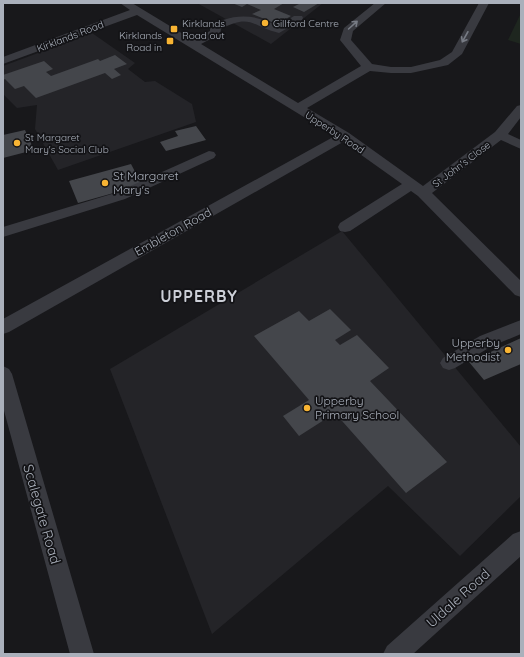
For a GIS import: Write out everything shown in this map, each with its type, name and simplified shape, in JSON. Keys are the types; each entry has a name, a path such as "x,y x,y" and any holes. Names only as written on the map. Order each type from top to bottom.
{"street":[{"path":"368,67 351,48 346,40 346,35 348,30 355,23 381,3"},
{"path":"298,108 368,67 391,70 411,70 444,63 456,54 484,3"},
{"name":"Upperby Road","path":"132,6 344,136 423,193 521,291"},
{"name":"Kirklands Road","path":"3,61 132,6"},
{"path":"192,44 216,32 215,28 222,24 241,19 252,19 279,30 298,18"},
{"name":"St John's Close","path":"423,193 500,135 521,110"},
{"name":"St John's Close","path":"500,135 521,145"},
{"name":"Embleton Road","path":"3,328 344,136"},
{"path":"3,232 120,196 209,155"},
{"path":"345,227 411,185"},
{"path":"448,363 486,341 521,327"},
{"name":"Scalegate Road","path":"3,374 82,654"},
{"name":"Uldale Road","path":"395,654 521,542"}],"shaded area":[{"name":"Gillford Centre","path":"197,3 323,3 271,44"},
{"path":"521,13 521,44 508,40"},
{"path":"92,33 135,63 128,69 145,82 155,81 192,104 196,122 58,170 35,129 37,105 17,108 3,94 3,66"},
{"name":"Upperby Primary School","path":"342,231 521,447 521,496 460,556 388,486 212,634 110,369"}],"building":[{"path":"232,3 284,3 274,9 291,16 277,24 252,14 261,10 247,4 242,7"},
{"path":"301,3 319,3 304,12 293,7"},
{"path":"115,55 127,64 114,69 121,75 112,79 105,73 36,98 24,86 15,89 5,79 3,80 3,75 44,61 53,69 46,72 51,76 98,59 100,61"},
{"path":"196,126 206,140 166,151 160,142 178,136 175,131"},
{"name":"St Margaret Mary's Social Club","path":"25,130 34,150 3,158 3,135"},
{"name":"St Margaret Mary's","path":"131,164 142,185 78,203 69,181"},
{"path":"330,309 351,330 335,340 340,345 357,335 389,368 370,381 447,462 406,493 335,413 299,436 283,416 309,400 254,336 299,311 309,321"},
{"name":"Upperby Methodist","path":"521,338 521,364 484,380 469,362"}],"place":[{"name":"Gillford Centre","path":"265,23"},
{"name":"Kirklands Road out","path":"174,29"},
{"name":"Kirklands Road in","path":"170,41"},
{"name":"St Margaret Mary's Social Club","path":"17,143"},
{"name":"St Margaret Mary's","path":"105,183"},
{"name":"Upperby Methodist","path":"508,350"},
{"name":"Upperby Primary School","path":"307,408"}],"district":[{"name":"UPPERBY","path":"199,296"}]}
